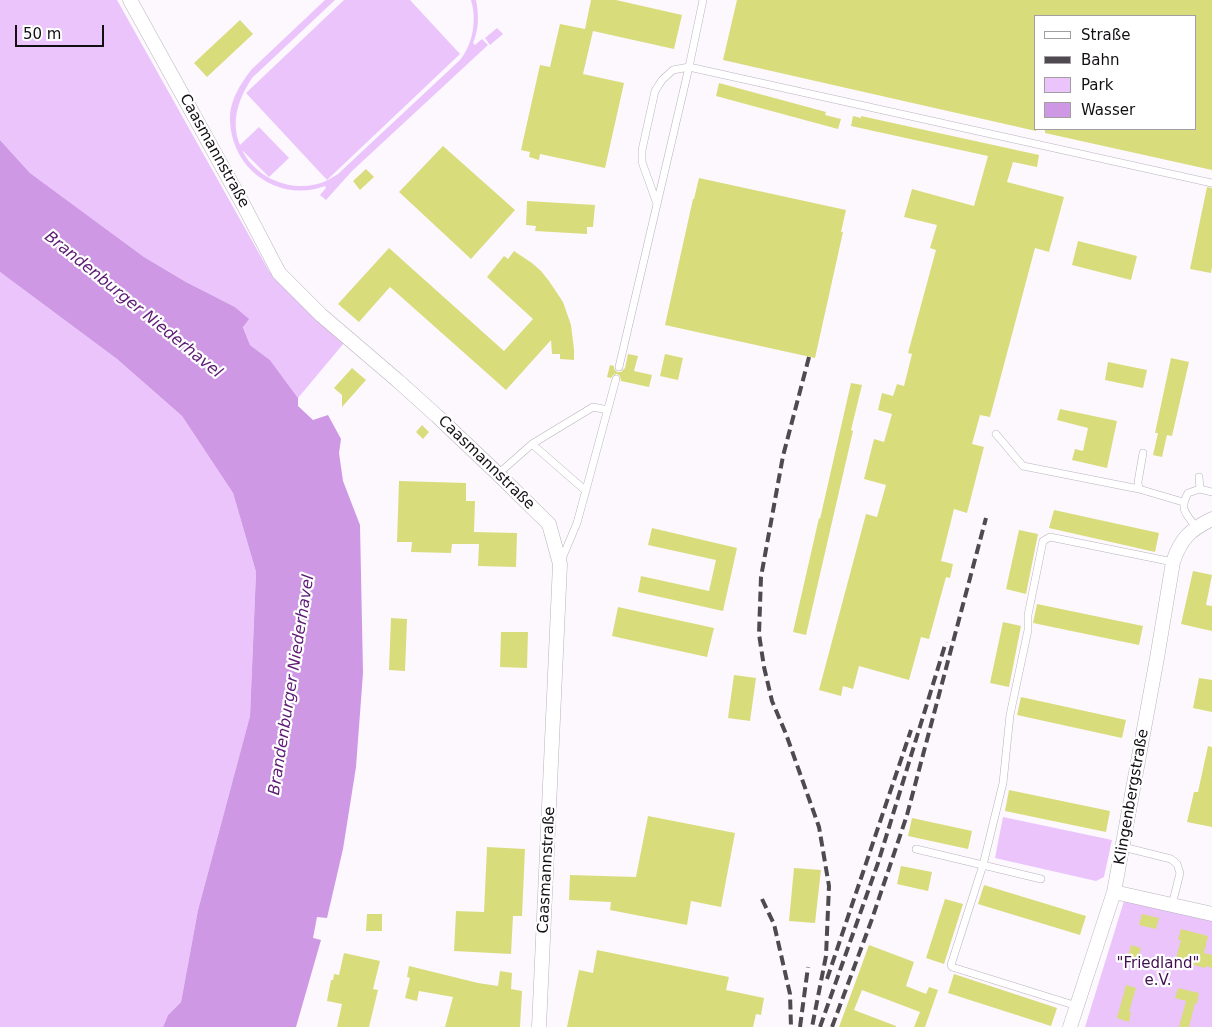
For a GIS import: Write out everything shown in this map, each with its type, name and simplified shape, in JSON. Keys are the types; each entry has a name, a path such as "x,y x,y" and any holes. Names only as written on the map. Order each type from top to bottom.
{"street":[{"name":"Caasmannstraße","path":"130,0 279,273 321,316 437,416 549,524 560,564 539,1027"},
{"path":"1196,527 1212,519"},
{"name":"Klingenbergstraße","path":"1070,1027 1114,892 1173,562 1177,550 1196,527"},
{"path":"1114,892 1212,914"}],"lane":[{"path":"618,367 703,0"},
{"path":"657,204 642,162 642,150 653,99 655,91 662,80 673,70 689,67 1212,183"},
{"path":"560,564 577,523 616,379"},
{"path":"498,474 532,444 594,407 608,410"},
{"path":"996,434 1023,466 1104,481 1183,502"},
{"path":"532,444 586,491"},
{"path":"1139,489 1138,482 1143,454"},
{"path":"1199,477 1200,489"},
{"path":"1196,527 1184,510 1183,502 1188,493 1200,489 1212,492"},
{"path":"1077,1006 951,966 951,964 983,865 1003,783 1010,715 1028,630 1028,616 1043,541 1050,536 1173,562"},
{"path":"1123,847 1171,859 1177,864 1180,872 1172,905"},
{"path":"916,849 1041,879"}],"green space":[{"path":"0,0 117,0 269,271 284,288 344,343 298,398 270,360 250,345 243,326 248,319 235,307 186,282 144,257 30,173 0,140"},
{"path":"325,0 335,0 252,78 237,110 236,127 240,145 259,127 289,158 269,177 242,150 258,170 268,177 279,182 304,186 328,180 338,174 460,60 468,47 473,32 474,16 471,0 476,0 478,17 473,43 475,45 482,39 488,45 352,171 326,200 320,195 326,188 325,186 308,190 291,190 275,186 261,178 249,168 239,154 233,139 230,121 233,100 252,69"},
{"path":"344,0 410,0 460,54 327,180 246,93"},
{"path":"497,28 503,34 490,45 485,38"},
{"path":"0,272 117,359 182,416 233,493 256,572 250,716 198,910 181,1002 168,1015 163,1027 0,1027"},
{"path":"1003,817 1112,840 1104,877 1096,881 995,858"},
{"name":"\"Friedland\" e.V.","path":"1124,901 1212,920 1212,1027 1085,1027"}],"water":[{"name":"Brandenburger Niederhavel","path":"0,140 30,173 144,257 186,282 235,307 249,319 243,327 250,345 270,360 298,398 298,406 313,420 328,415 341,439 339,453 343,481 360,525 363,673 356,767 343,849 327,918 317,917 313,938 321,940 296,1027 163,1027 168,1015 181,1002 198,910 250,716 256,572 233,493 182,416 117,359 0,272"}],"building":[{"path":"591,0 616,0 682,15 674,49 593,31 583,74 624,83 605,168 540,154 539,160 529,157 530,152 521,150 540,65 550,67 560,24 585,29"},
{"path":"737,0 1212,0 1212,170 1045,133 1045,130 1197,130 1197,15 1034,15 1034,130 1036,131 723,60"},
{"path":"240,20 253,34 207,77 194,63"},
{"path":"719,83 826,112 825,115 841,119 838,129 716,96"},
{"path":"853,116 861,118 861,116 1039,155 1037,167 1013,162 1007,182 1064,197 1049,252 1035,248 990,417 980,415 972,444 984,447 967,513 954,509 941,561 953,564 950,578 946,577 929,639 921,637 909,680 859,666 853,689 843,686 841,696 819,690 866,514 877,517 886,485 864,479 874,439 884,442 892,414 878,410 882,393 893,396 897,384 904,386 912,354 908,353 936,250 930,248 937,225 904,217 912,189 974,206 988,156 851,126"},
{"path":"443,146 515,210 471,259 399,192"},
{"path":"366,169 374,177 360,190 353,181"},
{"path":"699,178 846,210 841,232 843,232 815,358 665,325"},
{"path":"1207,187 1212,188 1211,273 1190,269"},
{"path":"527,201 595,205 593,227 587,227 587,234 535,231 536,226 526,225"},
{"path":"1078,241 1137,256 1131,280 1072,265"},
{"path":"389,248 504,351 533,319 487,277 504,256 508,259 514,251 541,271 563,302 571,325 574,360 560,359 560,354 552,354 551,340 506,390 390,287 359,322 338,304"},
{"path":"628,354 638,356 634,371 652,375 649,387 621,381 620,376 617,374 611,378 607,377 610,365 614,366 617,372 621,372 625,368"},
{"path":"665,354 683,358 678,380 660,376"},
{"path":"1171,358 1189,362 1172,436 1167,435 1162,457 1153,455 1158,433 1155,433"},
{"path":"1108,362 1147,370 1143,388 1105,380"},
{"path":"352,368 366,380 342,407 342,395 334,388"},
{"path":"851,383 862,385 806,635 793,632"},
{"path":"1060,409 1117,421 1107,468 1072,460 1075,449 1083,451 1088,428 1057,420"},
{"path":"422,425 429,432 423,439 416,432"},
{"path":"399,481 466,483 466,501 475,501 474,532 517,533 516,567 478,566 479,544 452,544 451,553 411,552 412,542 397,542"},
{"path":"1054,510 1159,533 1155,552 1049,528"},
{"path":"652,528 737,548 723,611 638,592 641,576 709,591 716,560 648,545"},
{"path":"1019,530 1038,534 1026,594 1006,589"},
{"path":"1193,571 1212,575 1206,605 1212,606 1212,631 1181,624"},
{"path":"1037,604 1143,626 1139,645 1033,623"},
{"path":"618,607 714,628 707,657 612,636"},
{"path":"391,618 407,619 405,671 389,670"},
{"path":"1003,622 1021,626 1009,687 990,683"},
{"path":"501,632 528,632 527,668 500,667"},
{"path":"734,675 756,678 750,721 728,718"},
{"path":"1199,678 1212,680 1212,712 1193,708"},
{"path":"1021,697 1126,720 1122,738 1017,715"},
{"path":"1208,746 1212,747 1212,827 1187,822 1194,792 1198,792"},
{"path":"1009,790 1110,811 1106,832 1005,811"},
{"path":"648,816 735,833 721,907 691,901 687,925 610,910 611,902 569,900 570,875 636,877"},
{"path":"912,818 972,831 968,849 908,836"},
{"path":"487,847 525,849 522,916 513,916 511,954 454,951 456,911 484,912"},
{"path":"901,866 932,872 928,891 897,884"},
{"path":"794,868 821,870 815,923 789,921"},
{"path":"984,885 1086,916 1080,935 978,904"},
{"path":"945,899 963,904 944,964 926,958"},
{"path":"367,914 382,914 382,931 366,931"},
{"path":"1142,914 1159,918 1156,929 1139,925"},
{"path":"1181,929 1208,936 1204,953 1212,955 1212,968 1190,964 1189,969 1174,965 1181,940 1178,940"},
{"path":"869,945 914,962 906,986 926,994 929,987 938,990 925,1027 914,1027 920,1012 862,990 854,1010 896,1027 839,1027"},
{"path":"1131,945 1141,948 1136,963 1127,961"},
{"path":"597,950 729,977 726,990 764,998 761,1015 756,1014 753,1027 567,1027 579,970 593,973"},
{"path":"344,953 380,961 373,989 378,990 369,1027 337,1027 342,1004 327,1001 331,980 333,980 334,974 339,975"},
{"path":"409,966 498,986 500,971 512,973 511,989 522,991 520,1027 445,1027 453,997 419,991 417,1001 405,998 410,978 407,977"},
{"path":"954,974 1057,1008 1051,1026 948,993"},
{"path":"1126,985 1136,988 1129,1012 1131,1012 1129,1022 1117,1018"},
{"path":"1178,988 1199,993 1189,1027 1179,1027 1186,1001 1175,998"}],"railway":[{"path":"809,357 783,456 761,577 759,634 772,701 786,734 819,827 829,886 826,956 812,1027"},
{"path":"832,1027 872,919 907,815 986,518"},
{"path":"820,1027 878,863 946,642"},
{"path":"827,979 911,730"},
{"path":"762,899 774,924 790,994 791,1027"},
{"path":"800,1027 808,967"}]}
